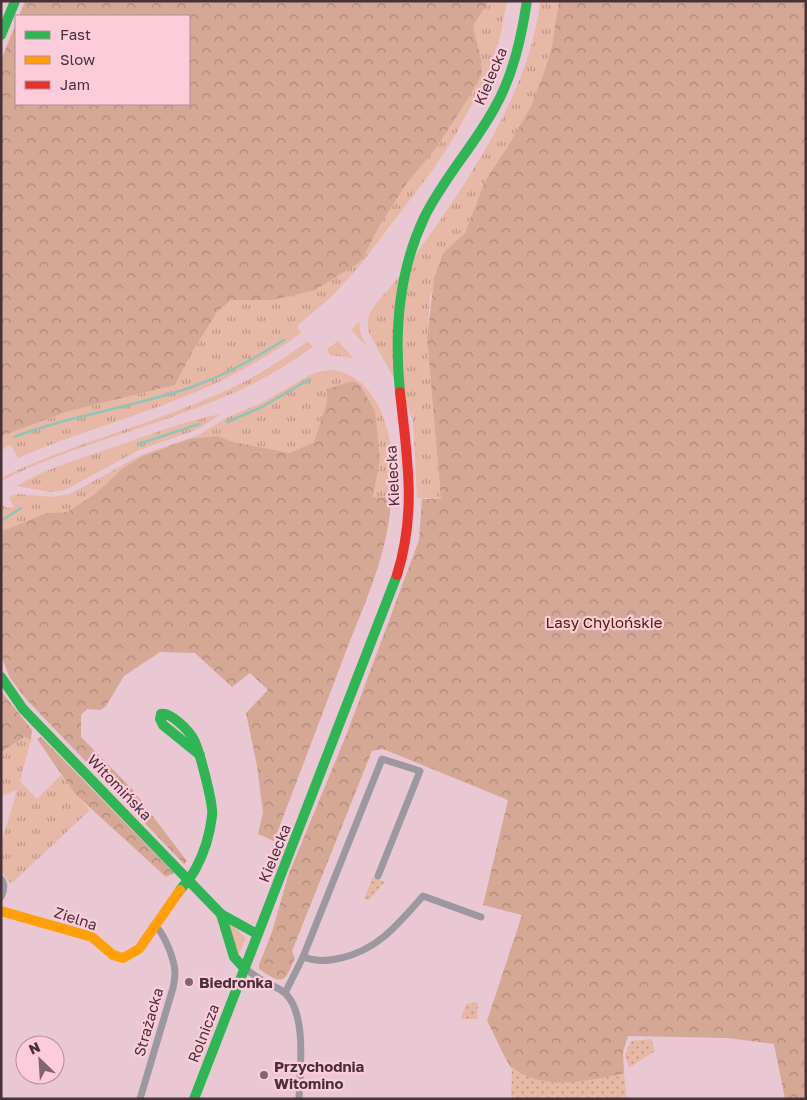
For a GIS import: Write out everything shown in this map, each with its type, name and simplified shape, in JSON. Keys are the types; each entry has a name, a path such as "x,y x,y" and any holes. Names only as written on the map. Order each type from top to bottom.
{"main road":[{"path":"1,35 15,1"},
{"name":"Kielecka","path":"250,951 376,635 393,591 402,558 407,531 410,492 397,363 397,335 401,294 410,258 429,209 501,96 520,42 527,1"},
{"name":"Witomińska","path":"1,677 23,709 221,914 257,934"},
{"name":"Zielna","path":"1,911 92,937 117,958 132,955 139,949 156,926 196,868 207,838 213,814 200,755"},
{"name":"Witomińska","path":"221,914 234,957 244,968"},
{"name":"Rolnicza","path":"194,1099 250,951"}],"street":[{"path":"285,993 303,957 382,759 420,771 378,876"},
{"path":"1,879 4,890 1,897"},
{"path":"303,957 314,961 332,960 353,955 370,948 392,930 423,896 481,917"},
{"name":"Strażacka","path":"140,1099 172,995 175,971 168,948 156,926"},
{"path":"244,968 285,993 298,1014 301,1029 299,1099"}],"green space":[{"path":"25,1 489,1 473,26 481,59 482,73 478,82 436,148 407,183 380,225 360,262 315,290 273,300 231,300 217,312 191,354 175,385 69,411 1,436 1,60 15,25 15,105 190,105 190,15 19,15"},
{"path":"489,1 507,1 500,37 489,69 453,139 434,168 358,268 332,296 297,326 301,333 248,367 220,381 162,405 65,439 18,458 10,444 1,451 1,436 69,411 175,385 191,354 217,312 231,300 273,300 360,262 380,225 407,183 436,148 478,82 482,73 481,59 473,26"},
{"path":"540,1 559,1 547,64 531,106 485,181 465,233 443,253 430,298 427,338 441,499 417,498 413,421 403,395 370,335 368,318 374,306 409,264 435,228 475,167 493,135 524,69 534,35"},
{"name":"Lasy Chylońskie","path":"559,1 806,1 806,1099 785,1099 774,1044 728,1038 628,1036 623,1052 624,1074 581,1082 564,1083 533,1081 520,1075 510,1066 487,1021 522,915 483,905 508,800 383,749 372,751 292,951 295,958 288,973 285,977 278,980 259,969 288,876 347,733 419,540 422,499 441,499 427,338 434,279 443,253 465,233 485,181 531,106 547,64"},
{"path":"359,322 361,335 367,347 351,330"},
{"path":"308,341 313,347 299,357 262,379 223,397 192,410 63,454 1,481 1,478 54,455 226,391 262,372"},
{"path":"338,341 352,358 330,355 327,349"},
{"path":"334,370 352,377 366,388 377,404 385,422 390,441 393,461 394,498 373,498 380,461 327,389 327,402 314,442 290,453 233,442 218,436 122,469 95,494 67,512 46,513 1,532 1,505 8,508 14,507 9,498 13,495 52,497 70,494 141,455 199,435 226,418 263,402 305,378 308,380 306,377 309,375"},
{"path":"353,381 360,385 375,411 380,461 373,497 391,498 386,538 368,595 274,841 258,834 263,813 257,766 246,713 268,690 250,673 232,687 195,653 160,652 124,676 106,706 101,710 87,709 81,715 81,737 132,789 187,861 184,864 26,699 10,678 1,656 1,532 46,513 67,512 95,494 122,469 143,456 190,439 218,436 233,442 290,453 314,442 327,402 327,389"},
{"path":"221,414 197,430 194,426 196,430 139,450 65,490 50,492 17,486 40,474 77,459 180,424"},
{"path":"1,691 32,730 31,740 25,737 1,752"},
{"path":"26,737 31,740 20,781 37,799 61,775 90,810 11,884 1,871 1,844 17,790 1,796 1,752"},
{"path":"41,737 174,873 166,877 75,794 37,739"},
{"path":"373,877 385,882 369,900 364,899"},
{"path":"231,924 246,938 239,954 228,928"},
{"path":"478,1002 477,1019 461,1019 466,1004"},
{"path":"651,1039 655,1051 629,1068 625,1054 631,1041"},
{"path":"512,1067 525,1075 552,1082 581,1081 624,1074 627,1099 511,1099"}],"waterway":[{"path":"14,437 36,429 192,387 239,366 284,340"},
{"path":"227,422 260,408 310,379"},
{"path":"139,444 199,424"},
{"path":"1,521 21,508"}],"traffic: fast":[{"path":"1,35 15,1"},
{"path":"400,392 398,326 403,282 408,260 424,218 449,176 486,123 501,96 515,57 527,1"},
{"path":"194,1099 397,575"},
{"path":"1,677 23,709 221,914 257,934"},
{"path":"180,890 193,874 202,856 210,829 212,810 206,777 202,764 199,753 193,738 174,719 161,714 160,719 163,725 200,755"},
{"path":"221,914 234,957 244,968"}],"traffic: slow":[{"path":"1,911 92,937 113,955 123,958 139,949 180,890"}],"traffic: jam":[{"path":"397,575 407,529 409,506 409,484 400,392"}],"place":[{"name":"Biedronka","path":"189,982"},
{"name":"Przychodnia Witomino","path":"264,1075"}]}
